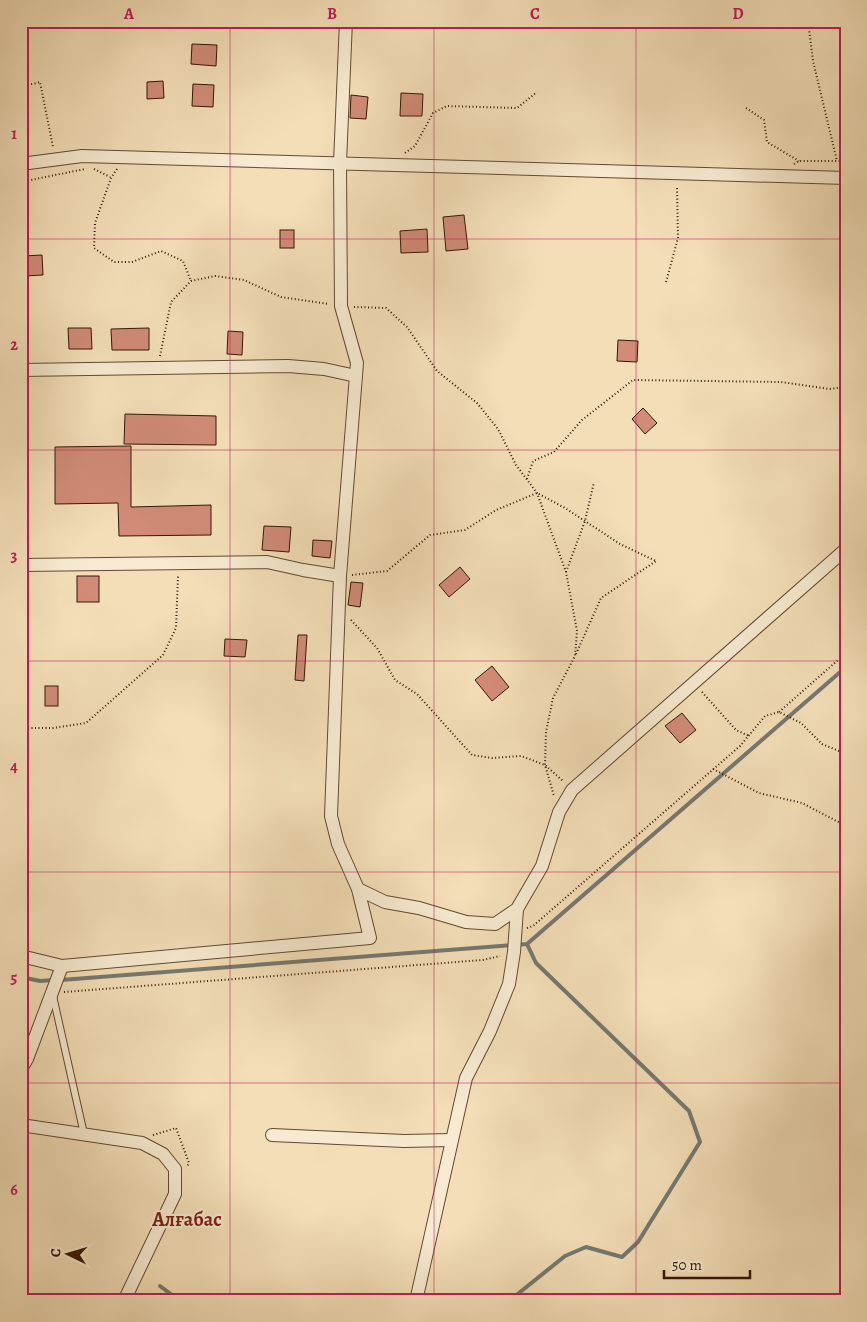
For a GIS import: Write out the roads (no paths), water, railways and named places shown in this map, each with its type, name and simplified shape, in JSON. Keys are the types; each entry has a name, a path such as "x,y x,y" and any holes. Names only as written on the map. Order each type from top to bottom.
{"street":[{"path":"21,956 62,966 370,938 358,889 338,844 331,816 340,576 357,363 341,306 340,163 346,21"},
{"path":"21,164 82,156 846,178"},
{"path":"21,370 288,366 324,369 356,376"},
{"path":"358,889 386,902 419,908 466,922 495,924 517,909 542,866 559,812 572,790 846,549"},
{"path":"21,565 267,562 340,576"},
{"path":"416,1301 466,1078 490,1031 509,984 514,952 517,909"},
{"path":"21,1069 27,1058 62,966"},
{"path":"21,1125 142,1143 163,1154 175,1169 175,1194 124,1301"},
{"path":"272,1135 404,1141 451,1140"}],"lane":[{"path":"52,993 84,1134"}],"waterway":[{"path":"61,980 527,944 846,667"},
{"path":"509,1301 565,1256 586,1247 622,1257 638,1242 700,1142 689,1111 536,963 527,944"},
{"path":"21,977 40,981 54,980"},
{"path":"160,1286 180,1301"},
{"path":"841,1301 846,1292"}],"district":[{"name":"Алғабас","path":"187,1219"}]}
